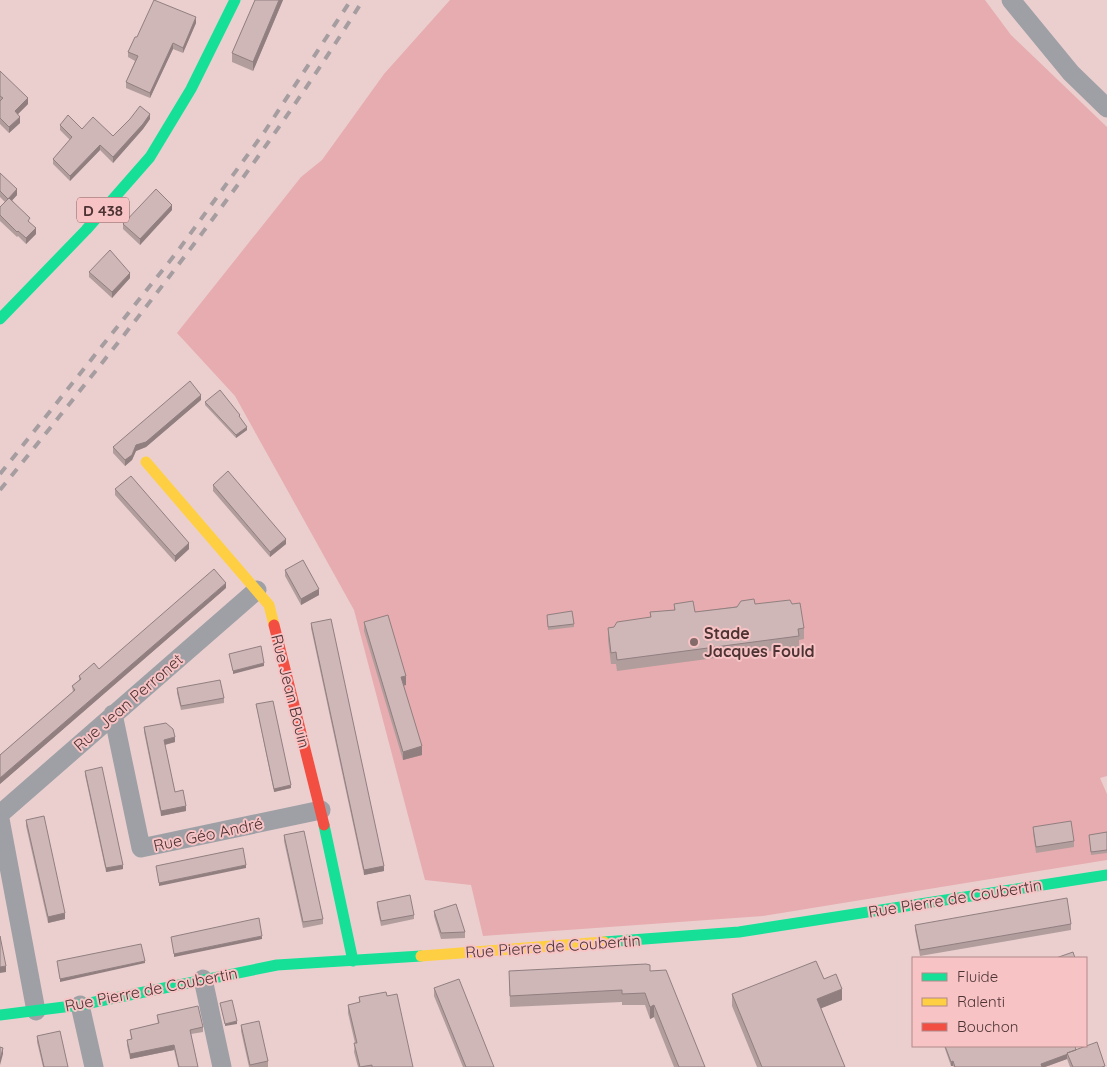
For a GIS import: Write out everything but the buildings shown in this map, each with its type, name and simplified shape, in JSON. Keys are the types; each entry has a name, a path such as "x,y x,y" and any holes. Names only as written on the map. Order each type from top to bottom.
{"street":[{"name":"D 438","path":"191,89 228,0"},
{"name":"D 438","path":"0,319 86,230 150,157 191,89 236,0"},
{"path":"1011,0 1071,73 1107,108"},
{"name":"Rue Jean Bouin","path":"146,462 269,605 321,810 353,961"},
{"name":"Rue Jean Perronet","path":"0,814 257,590"},
{"name":"Rue Géo André","path":"113,714 141,848 321,810"},
{"path":"0,819 36,1011"},
{"name":"Rue Pierre de Coubertin","path":"0,1015 80,1005 203,978 277,965 740,932 1107,875"},
{"path":"203,978 222,1067"},
{"path":"80,1005 94,1067"}],"shaded area":[{"path":"450,0 985,0 1011,35 1107,127 1107,776 1100,778 1107,794 1107,860 763,916 483,936 471,885 425,880 354,610 235,396 177,333 301,177 322,160 384,74"}],"railway":[{"path":"0,474 177,252 265,131 351,0"},
{"path":"0,490 189,251 279,127 363,0"}],"traffic: fast":[{"path":"0,319 86,230 150,157 191,89 235,0"},
{"path":"324,825 353,961"},
{"path":"604,942 739,932 1107,875"},
{"path":"0,1015 80,1005 277,965 421,956"}],"traffic: slow":[{"path":"146,462 269,605 274,625"},
{"path":"421,956 604,942"}],"traffic: jam":[{"path":"274,625 324,825"}],"place":[{"name":"Stade Jacques Fould","path":"694,642"}]}
